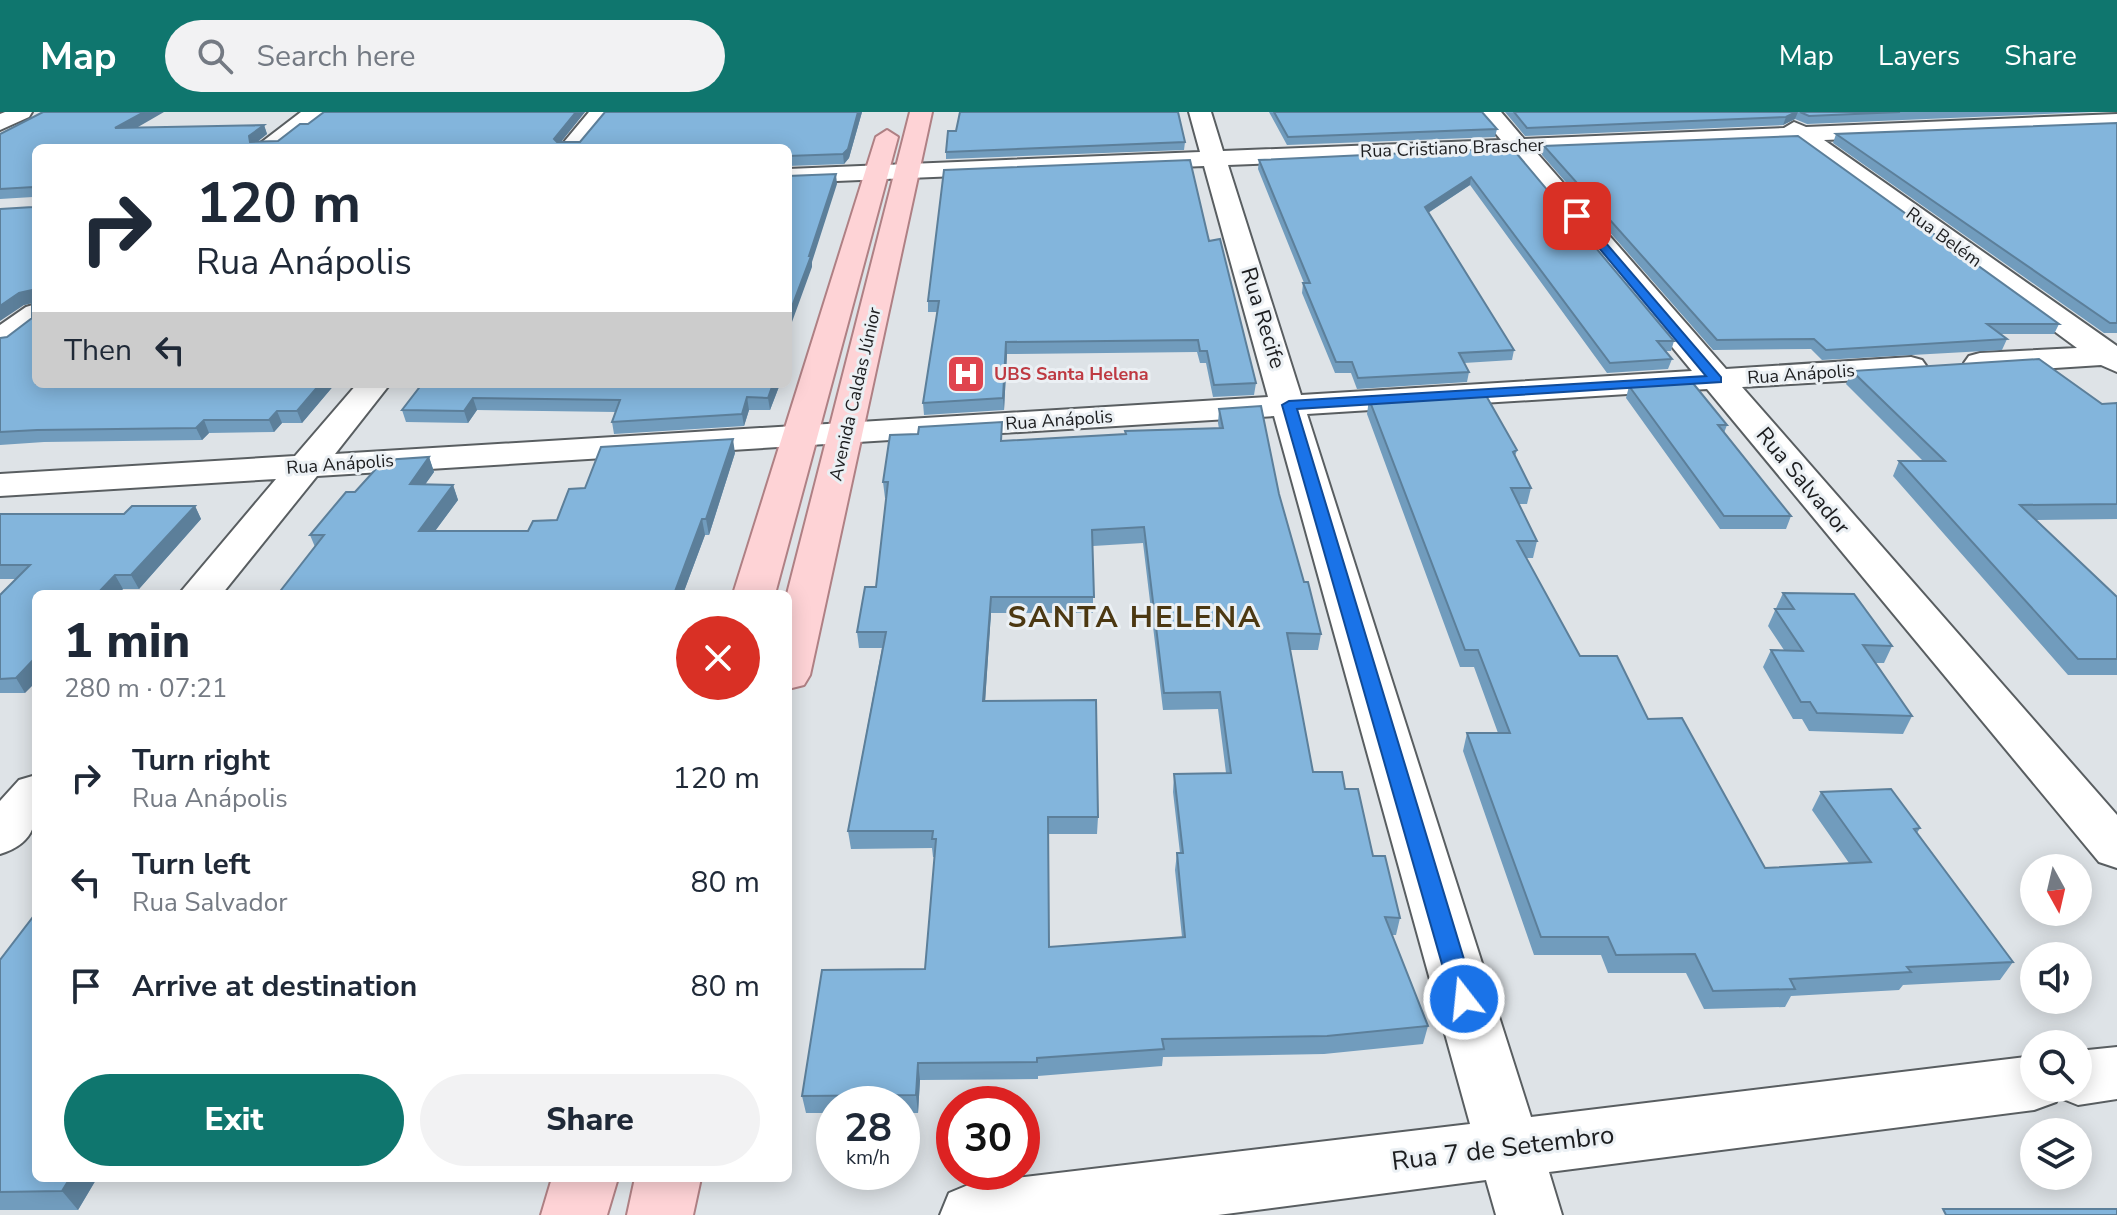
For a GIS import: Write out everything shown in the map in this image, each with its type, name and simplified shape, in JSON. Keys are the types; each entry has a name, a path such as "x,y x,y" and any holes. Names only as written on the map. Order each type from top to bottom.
{"main road":[{"name":"Avenida Caldas Júnior","path":"792,658 846,433 892,172 894,112"},
{"name":"Avenida Caldas Júnior","path":"755,590 800,436 892,172 921,112"},
{"path":"574,1215 584,1182"},
{"path":"660,1215 667,1182"}],"street":[{"path":"0,113 12,112"},
{"path":"0,123 21,112"},
{"path":"271,144 315,112"},
{"path":"573,144 600,112"},
{"name":"Rua Recife","path":"1200,112 1529,1215"},
{"name":"Rua Salvador","path":"1489,112 2117,849"},
{"name":"Rua Belém","path":"1770,112 2114,357"},
{"path":"2060,118 2105,142"},
{"name":"Rua Cristiano Brascher","path":"792,176 1801,134 2060,118 2117,121"},
{"path":"0,339 32,316"},
{"name":"Rua Anápolis","path":"0,485 2114,357"},
{"path":"203,590 371,388"},
{"path":"0,835 32,797"},
{"path":"2092,1076 2117,1073"},
{"name":"Rua 7 de Setembro","path":"973,1215 2020,1085"}],"building":[{"path":"43,112 144,112 115,128 264,125 249,136 250,142 278,141 300,124 308,124 324,112 576,112 554,139 557,142 580,142 605,112 858,112 848,149 843,154 792,156 792,144 32,144 32,187 0,189 0,134"},
{"path":"960,112 1178,112 1185,142 946,152 948,131 956,131"},
{"path":"1274,112 1482,112 1497,129 1288,137"},
{"path":"1514,112 1796,112 1786,117 1527,128"},
{"path":"1800,112 1900,112 1809,116"},
{"path":"2117,123 2117,323 2110,323 1836,134"},
{"path":"1798,136 2059,324 1987,324 2007,339 1826,350 1814,339 1717,340 1544,146"},
{"path":"1512,148 1674,341 1657,341 1672,359 1610,363 1471,177 1425,207 1514,350 1459,353 1469,372 1358,378 1352,362 1336,362 1303,283 1310,283 1259,160"},
{"path":"1190,160 1209,241 1220,239 1256,383 1214,385 1207,351 1200,351 1198,340 1006,342 1003,398 923,403 939,301 928,301 944,170"},
{"path":"836,174 792,306 792,176"},
{"path":"32,207 32,290 19,293 0,306 0,209"},
{"path":"32,318 32,388 317,388 297,411 277,411 269,420 204,420 196,428 0,432 0,338 7,337"},
{"path":"2039,359 2102,404 2117,403 2117,504 2020,505 2117,597 2117,659 2078,659 1899,461 1945,461 1852,371"},
{"path":"1692,382 1727,425 1718,425 1791,516 1724,516 1629,386"},
{"path":"419,388 772,388 768,398 747,397 742,414 612,422 620,400 473,398 464,411 402,410"},
{"path":"1484,392 1517,450 1513,452 1531,488 1511,488 1537,541 1517,541 1580,656 1617,656 1648,719 1682,718 1765,868 1871,862 1821,792 1891,789 1920,828 1914,829 2013,962 1907,967 1911,972 1790,979 1795,989 1713,991 1695,954 1616,955 1608,937 1541,937 1467,733 1510,733 1478,650 1465,650 1369,399"},
{"path":"1261,406 1279,494 1304,582 1308,582 1321,634 1287,633 1313,772 1342,772 1345,789 1358,789 1373,856 1385,856 1400,918 1385,917 1428,1026 1327,1036 1162,1039 1164,1049 1037,1058 1037,1062 918,1063 917,1086 816,1086 816,1096 802,1096 822,970 925,969 936,839 932,839 933,831 848,831 886,632 857,632 865,587 876,587 888,482 883,482 890,435 918,434 919,427 1002,422 1001,441 1126,434 1125,431 1223,428 1219,409","holes":["1144,527 1164,693 1220,692 1231,773 1174,774 1183,853 1177,853 1185,937 1049,947 1048,817 1098,817 1096,700 983,701 991,597 1094,597 1092,530"]},
{"path":"733,439 706,519 702,519 675,590 281,590 324,535 310,535 346,492 355,492 384,460 429,457 410,484 453,485 419,531 528,531 533,521 557,520 569,489 585,488 601,447"},
{"path":"132,506 195,506 131,575 115,575 101,590 32,590 32,661 16,678 0,679 0,595 30,565 0,565 0,514 124,514"},
{"path":"1783,593 1854,594 1892,646 1863,645 1912,716 1817,713 1810,702 1801,702 1771,650 1803,651 1775,609 1794,609"},
{"path":"32,918 32,1182 68,1182 62,1191 0,1192 0,960"},
{"path":"1943,1209 2117,1209 2117,1215 1946,1215"}],"place":[{"name":"UBS Santa Helena","path":"966,374"}],"district":[{"name":"SANTA HELENA","path":"1135,617"}],"route":[{"path":"1464,999 1289,405 1716,379 1577,216"}]}
